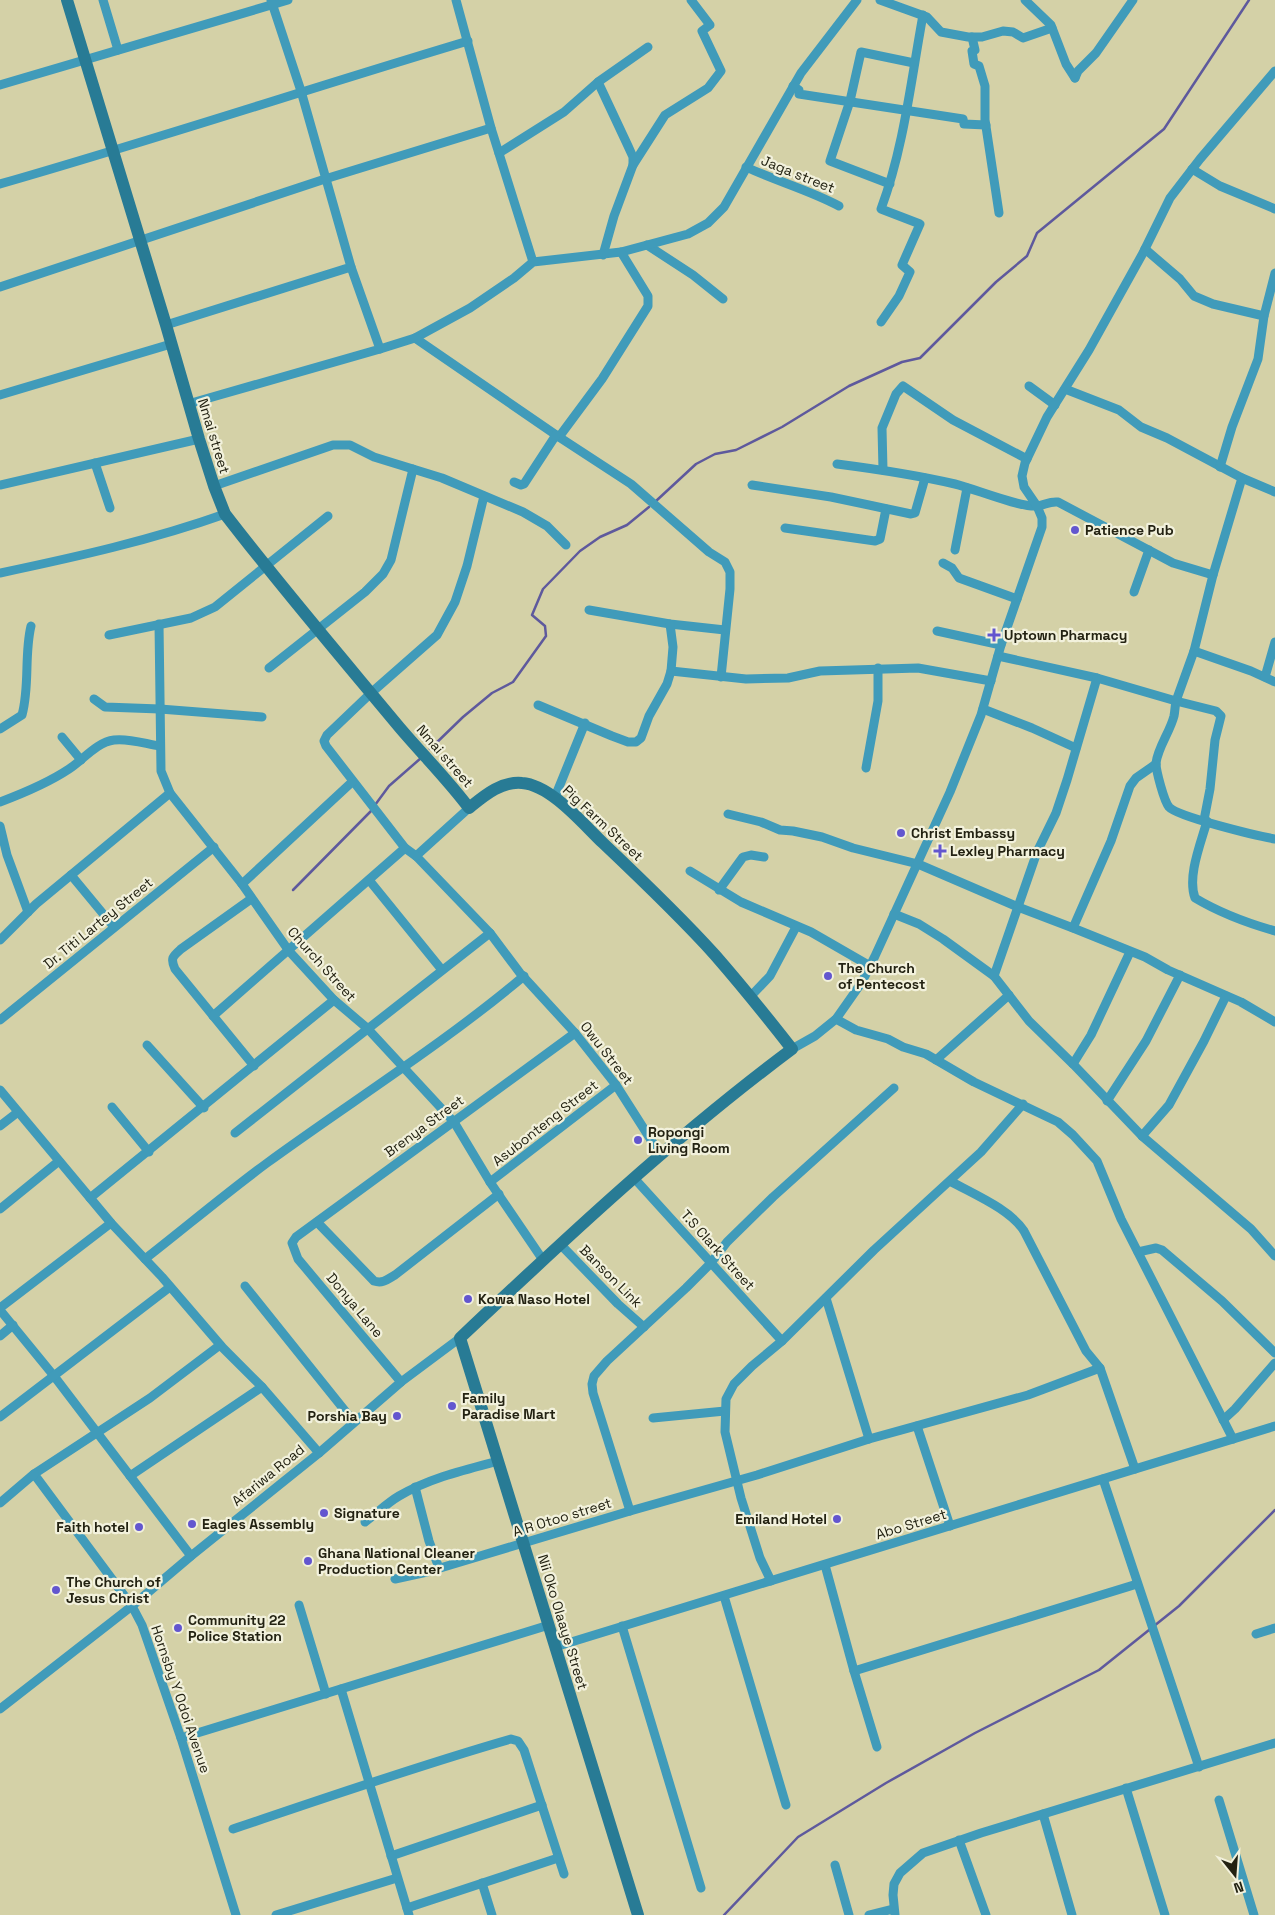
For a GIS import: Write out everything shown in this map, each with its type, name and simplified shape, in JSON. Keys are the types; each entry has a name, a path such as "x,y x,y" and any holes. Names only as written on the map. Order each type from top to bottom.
{"street":[{"name":"Nmai street","path":"67,0 166,325 188,404 225,514 428,762 452,786 469,808"},
{"path":"103,0 118,50"},
{"path":"0,85 271,2 288,0"},
{"path":"456,0 491,128 533,262"},
{"path":"603,255 614,216 633,165 665,115 708,88 721,71 702,31 710,25 691,0"},
{"path":"188,404 414,338 470,308 514,278 533,262 621,252 688,234 708,223 724,207 801,73 857,0"},
{"path":"880,0 923,15 930,19 941,32 982,37 1003,31 1013,32 1023,38 1052,28"},
{"path":"1025,0 1052,28 1066,64 1075,78 1078,71 1096,54 1133,0"},
{"path":"271,2 301,91 351,267 380,349"},
{"path":"881,322 899,296 910,272 902,265 920,224 881,209 890,184 907,110 923,15"},
{"path":"972,37 976,50 972,51 974,64 978,66 985,86 986,125 999,213"},
{"path":"0,184 114,152 301,91 468,41"},
{"path":"499,154 557,117 598,82 648,47"},
{"path":"890,184 830,160 850,101 861,52 914,63"},
{"path":"460,1338 542,1260 660,1154 730,1095 792,1049 815,1036 836,1019 862,982 954,783 982,709 1001,645 1042,527 1042,518 1037,506 1024,487 1022,476 1027,459 1055,405 1089,350 1145,248 1170,198 1192,169 1275,71"},
{"path":"598,82 633,157 633,165"},
{"path":"793,86 799,90 799,94 963,119 964,124 986,125"},
{"path":"0,287 325,179 491,128"},
{"name":"Jaga street","path":"746,167 768,178 798,187 839,206"},
{"path":"1192,169 1220,186 1275,209"},
{"path":"647,245 693,275 723,299"},
{"path":"1145,248 1176,274 1194,296 1213,304 1264,316"},
{"path":"514,482 521,486 524,484 602,379 648,306 648,296 621,252"},
{"path":"166,325 351,267"},
{"path":"1220,467 1232,427 1258,360 1264,316 1275,273"},
{"path":"414,338 631,484 709,552 725,562 730,572 730,589 721,677"},
{"path":"0,395 171,344"},
{"path":"883,470 882,428 896,394 902,386 953,420 1027,459"},
{"path":"1029,386 1055,405"},
{"path":"1065,389 1119,410 1141,427 1167,438 1242,478 1275,492"},
{"path":"0,485 199,439"},
{"path":"214,486 333,445 350,445 374,457 442,478 531,517 547,526 566,544"},
{"path":"95,464 110,508"},
{"path":"837,464 925,478 1037,506 1046,502 1058,502 1173,563 1212,575"},
{"path":"269,668 365,592 383,574 391,560 413,469"},
{"path":"752,485 831,497 911,514 915,513 925,478"},
{"path":"1073,928 1111,842 1130,786 1136,778 1156,764 1174,716 1176,701 1194,651 1212,575 1242,478"},
{"path":"955,550 967,488"},
{"path":"145,1260 266,1164 404,1068 524,976 490,933 406,848 352,782 324,741 327,735 371,693 437,635 455,602 468,566 484,496"},
{"path":"785,528 875,541 880,539 886,509"},
{"path":"0,573 94,553 191,526 225,514"},
{"path":"108,635 191,618 215,607 328,516"},
{"path":"1134,592 1149,550"},
{"path":"943,563 952,568 959,578 1018,600"},
{"path":"589,610 670,624 725,630"},
{"name":"Church Street","path":"159,624 161,770 170,793 242,884 289,952 334,1000 367,1028 454,1122 490,1182 542,1260"},
{"path":"538,705 628,742 636,742 641,738 649,716 667,684 671,671 674,648 670,624"},
{"path":"0,729 22,715 25,705 27,653 32,626"},
{"path":"937,631 1001,645"},
{"path":"1265,677 1275,642"},
{"path":"1194,651 1275,682"},
{"path":"998,656 1097,678 1216,711 1221,716 1215,740 1206,820 1193,872 1192,890 1195,898 1228,914 1275,931"},
{"path":"866,768 878,701 878,668"},
{"path":"671,671 746,679 788,678 820,671 918,668 991,681"},
{"path":"994,976 1037,852 1056,813 1097,678"},
{"path":"94,699 105,707 160,709 262,717"},
{"path":"982,709 1032,728 1076,748"},
{"path":"554,797 585,724"},
{"path":"62,737 81,760"},
{"path":"0,802 51,780 81,760 92,750 114,740 160,746"},
{"path":"1156,764 1165,799 1169,807 1174,811 1247,834 1275,839"},
{"path":"242,884 352,782"},
{"name":"Pig Farm Street","path":"416,856 469,808 490,792 506,785 522,783 536,786 554,797 682,920 714,954 792,1049"},
{"path":"0,940 28,912 170,793"},
{"path":"728,814 761,822 780,830 822,837 886,857 918,864 1018,908 1130,952 1241,1002 1275,1022"},
{"path":"0,826 7,855 28,912"},
{"name":"Dr. Titi Lartey Street","path":"0,1020 214,847"},
{"path":"213,1016 289,952 406,848"},
{"path":"719,890 743,857 751,855 764,857"},
{"path":"690,872 759,911 811,932 870,966"},
{"path":"71,875 114,927"},
{"path":"369,880 442,970"},
{"path":"251,899 173,956 172,962 175,969 254,1066"},
{"path":"894,914 919,924 994,976 1029,1021 1074,1064 1142,1136 1251,1229 1275,1256"},
{"path":"750,997 770,976 796,927"},
{"path":"235,1133 490,933"},
{"path":"1074,1064 1091,1035 1130,952"},
{"path":"1107,1101 1142,1048 1180,975"},
{"name":"Owu Street","path":"524,976 575,1033 616,1085 660,1154"},
{"path":"936,1060 1009,995"},
{"path":"1142,1136 1169,1105 1185,1078 1226,996"},
{"path":"90,1198 204,1108 334,1000"},
{"path":"836,1019 856,1030 888,1039 936,1060 974,1082 1058,1122 1097,1161 1121,1219 1233,1439"},
{"name":"Brenya Street","path":"292,1244 296,1237 575,1033"},
{"path":"147,1045 204,1108"},
{"name":"Asubonteng Street","path":"490,1182 616,1085"},
{"path":"630,1511 593,1393 592,1384 594,1376 607,1361 710,1264 726,1242 894,1088"},
{"path":"0,1090 111,1223 220,1345 262,1387 319,1452"},
{"path":"771,1581 760,1558 737,1481 725,1432 726,1399 734,1384 752,1366 782,1341 874,1250 950,1182 981,1152 1023,1104"},
{"path":"112,1107 149,1152"},
{"path":"0,1126 18,1112"},
{"path":"0,1209 59,1161"},
{"name":"T.S Clark Street","path":"634,1178 710,1264 782,1341"},
{"path":"950,1182 1006,1214 1020,1225 1086,1351 1100,1368 1135,1469"},
{"path":"317,1222 378,1283 395,1275 498,1194"},
{"path":"111,1223 0,1309 54,1376 191,1556"},
{"name":"Donya Lane","path":"292,1244 298,1259 401,1382"},
{"name":"Banson Link","path":"560,1244 618,1304 644,1327"},
{"path":"1138,1252 1156,1248 1162,1250 1216,1295 1275,1354"},
{"path":"245,1286 354,1422"},
{"path":"0,1417 170,1287"},
{"path":"826,1298 869,1439"},
{"path":"0,1336 13,1325"},
{"name":"Afariwa Road","path":"0,1709 132,1606 401,1382 460,1338"},
{"name":"Nii Oko Olaaye Street","path":"460,1338 638,1915"},
{"path":"0,1503 34,1474 150,1398 220,1345"},
{"path":"1223,1420 1275,1363"},
{"name":"A R Otoo street","path":"395,1579 439,1568 737,1481 869,1439 1028,1395 1100,1368"},
{"path":"130,1476 262,1387"},
{"path":"653,1418 725,1412"},
{"path":"917,1426 950,1526"},
{"name":"Abo Street","path":"555,1647 1275,1426"},
{"path":"365,1522 415,1487 450,1474 498,1461"},
{"name":"Hornsby Y Odoi Avenue","path":"34,1474 132,1606 142,1625 181,1738 236,1915"},
{"path":"1103,1479 1198,1767"},
{"path":"415,1487 439,1568"},
{"path":"825,1565 877,1747"},
{"path":"854,1671 1137,1584"},
{"path":"724,1596 786,1805"},
{"path":"299,1605 326,1694"},
{"path":"181,1738 549,1625"},
{"path":"622,1626 701,1888"},
{"path":"1256,1634 1275,1628"},
{"path":"341,1689 368,1784 408,1911 482,1883 558,1858"},
{"path":"233,1829 511,1739 518,1741 524,1750 564,1874"},
{"path":"869,1915 894,1912 893,1895 897,1878 908,1865 923,1853 959,1840 1275,1743"},
{"path":"1126,1788 1165,1915"},
{"path":"1219,1800 1254,1915"},
{"path":"391,1856 542,1805"},
{"path":"1043,1814 1072,1915"},
{"path":"959,1840 986,1915"},
{"path":"835,1865 849,1915"},
{"path":"276,1915 397,1878"},
{"path":"482,1883 492,1915"}],"waterway":[{"path":"656,501 696,464 715,454 736,450 782,427 849,386 902,362 920,358 996,282 1027,256 1037,233 1164,129 1249,0"},
{"path":"430,749 463,717 492,693 513,682 546,636 545,626 532,615 543,589 580,551 600,537 627,525 649,507"},
{"path":"375,805 389,786 421,758"},
{"path":"293,890 372,810"},
{"path":"724,1915 798,1837 886,1783 975,1733 1099,1670 1179,1606 1275,1510"}],"place":[{"name":"Patience Pub","path":"1075,530"},
{"name":"Uptown Pharmacy","path":"994,635"},
{"name":"Christ Embassy","path":"901,833"},
{"name":"Lexley Pharmacy","path":"940,851"},
{"name":"The Church of Pentecost","path":"828,976"},
{"name":"Ropongi Living Room","path":"638,1140"},
{"name":"Kowa Naso Hotel","path":"468,1299"},
{"name":"Family Paradise Mart","path":"452,1406"},
{"name":"Porshia Bay","path":"397,1416"},
{"name":"Signature","path":"324,1513"},
{"name":"Emiland Hotel","path":"837,1519"},
{"name":"Eagles Assembly","path":"192,1524"},
{"name":"Faith hotel","path":"139,1527"},
{"name":"Ghana National Cleaner Production Center","path":"308,1561"},
{"name":"The Church of Jesus Christ","path":"56,1590"},
{"name":"Community 22 Police Station","path":"178,1628"}]}
